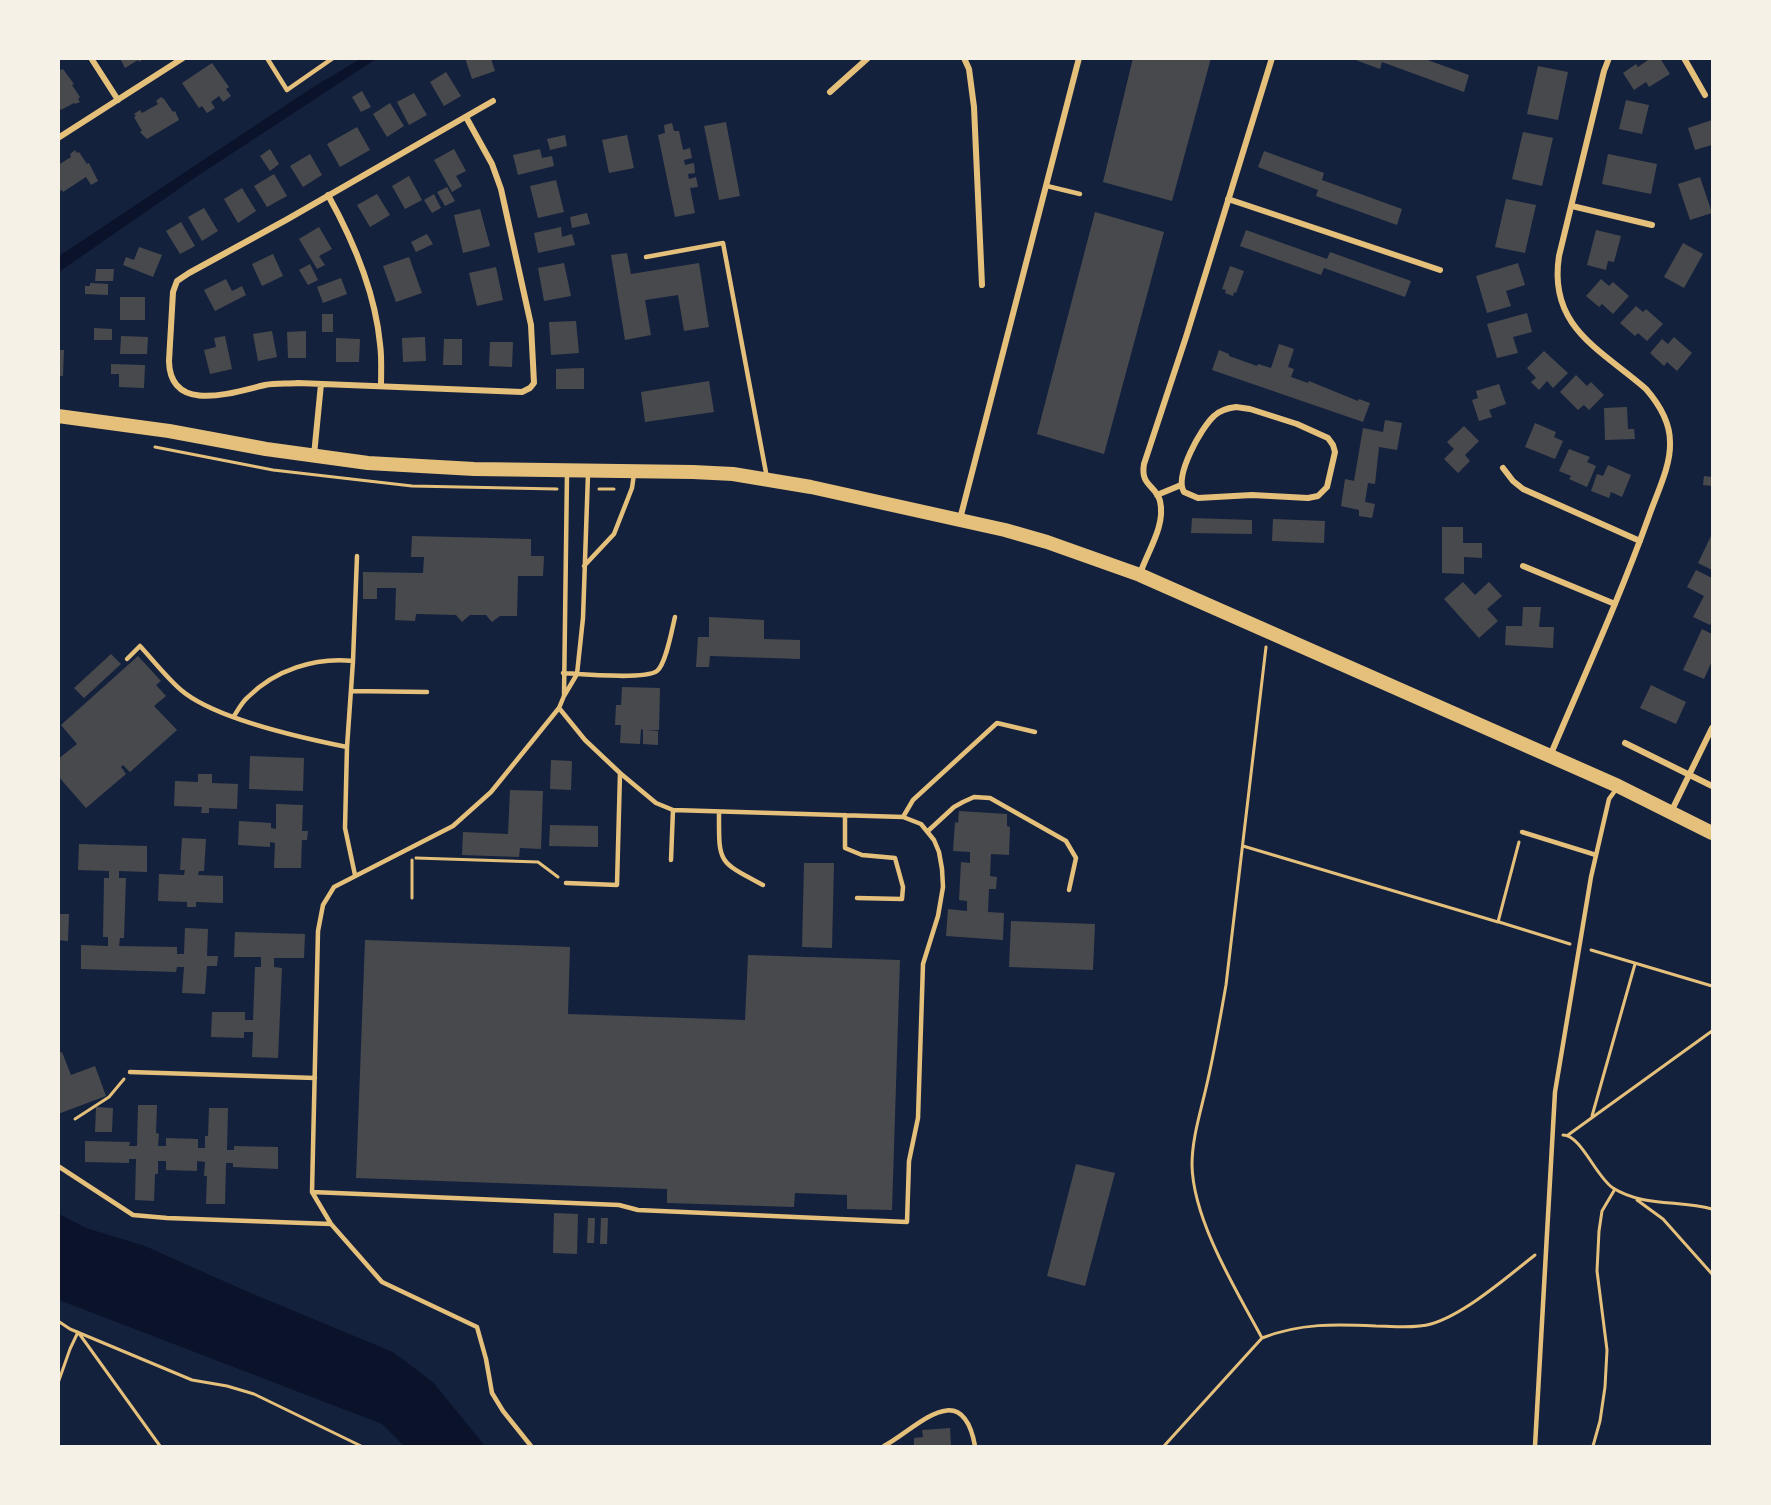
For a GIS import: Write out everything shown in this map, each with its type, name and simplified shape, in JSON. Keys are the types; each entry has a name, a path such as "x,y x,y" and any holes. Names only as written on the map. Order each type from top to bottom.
{"main road":[{"path":"58,416 169,431 266,449 368,463 474,469 733,474 960,520 1047,542 1140,574 1618,786 1713,833"}],"street":[{"path":"91,58 118,100"},
{"path":"58,138 183,58"},
{"path":"830,93 868,58"},
{"path":"964,58 969,69 974,107 982,285"},
{"path":"960,520 1079,58"},
{"path":"1140,574 1160,520 1161,504 1144,479 1144,464 1186,337 1272,58"},
{"path":"1550,756 1640,542 1670,448 1668,429 1660,408 1646,389 1576,331 1564,310 1558,291 1557,268 1604,71 1610,58"},
{"path":"1683,58 1705,95"},
{"path":"466,117 492,164 501,189 531,325 534,383 530,388 522,392 321,384 268,385 212,397 195,396 174,383 169,370 169,362 171,300 177,281 493,101"},
{"path":"328,195 350,234 375,313 381,344 381,386"},
{"path":"1228,199 1440,270"},
{"path":"1572,206 1652,225"},
{"path":"314,456 321,384"},
{"path":"1231,407 1250,409 1304,427 1328,438 1335,448 1327,488 1314,497 1252,495 1198,498 1186,494 1181,485 1185,463 1211,420 1219,412 1231,407"},
{"path":"1503,468 1523,489 1640,542"},
{"path":"1157,495 1181,485"},
{"path":"1523,566 1615,604"},
{"path":"1671,813 1713,728"},
{"path":"1625,743 1713,786"}],"lane":[{"path":"267,58 287,90 333,58"},
{"path":"1047,186 1080,194"},
{"path":"646,257 723,243 767,480"},
{"path":"564,696 567,470"},
{"path":"531,1446 503,1411 492,1393 477,1327 382,1282 331,1224 312,1192 319,922 323,905 334,887 453,826 475,808 491,792 559,708 577,674 583,618 588,471"},
{"path":"584,566 614,534 632,488 634,471"},
{"path":"355,875 345,828 357,556"},
{"path":"563,673 645,676 658,671 663,662 675,618"},
{"path":"127,659 140,646 182,690 207,707 308,739 347,747"},
{"path":"234,716 246,698 274,677 292,668 334,659 353,661"},
{"path":"351,691 427,692"},
{"path":"312,1192 563,1202 619,1205 638,1210 907,1222 909,1161 918,1118 923,964 940,909 942,887 939,852 928,831 921,824 903,817 673,810 656,803 620,773 585,740 559,708"},
{"path":"903,817 913,800 997,723 1035,732"},
{"path":"566,883 617,885 620,773"},
{"path":"1535,1446 1555,1092 1596,855 1609,799 1618,786"},
{"path":"928,831 954,807 963,802 974,797 990,798 1066,841 1076,858 1069,890"},
{"path":"671,860 673,810"},
{"path":"719,812 719,853 730,868 763,885"},
{"path":"845,815 844,848 862,855 895,858 903,887 902,899 858,898"},
{"path":"1522,832 1596,855"},
{"path":"130,1072 315,1078"},
{"path":"58,1166 133,1215 331,1224"},
{"path":"884,1446 899,1439 915,1424 933,1414 951,1411 961,1414 968,1422 975,1446"}],"path":[{"path":"147,445 273,470 412,486 566,489"},
{"path":"587,489 632,488"},
{"path":"1262,1338 1210,1235 1196,1196 1192,1167 1193,1140 1217,1038 1226,985 1266,647"},
{"path":"1498,922 1522,832"},
{"path":"1243,846 1713,986"},
{"path":"401,852 412,858 538,862 566,883"},
{"path":"412,858 412,898"},
{"path":"1591,1118 1635,964"},
{"path":"1553,1136 1568,1135 1713,1031"},
{"path":"75,1119 109,1097 130,1072"},
{"path":"1568,1135 1575,1140 1611,1187 1651,1209 1713,1274"},
{"path":"1593,1446 1602,1410 1606,1350 1597,1271 1599,1231 1602,1212 1615,1189"},
{"path":"1632,1197 1658,1203 1713,1209"},
{"path":"1164,1446 1262,1338 1283,1330 1317,1324 1401,1327 1431,1324 1459,1311 1546,1247"},
{"path":"58,1321 78,1332 192,1380 227,1386 254,1394 361,1446"},
{"path":"58,1383 78,1332"},
{"path":"78,1332 160,1446"}],"water":[{"path":"360,59 376,59 196,177 59,272 59,256 310,89"},
{"path":"59,1214 86,1228 145,1246 393,1352 433,1382 485,1446 404,1446 382,1424 59,1300"}],"building":[{"path":"120,58 145,58 125,68"},
{"path":"465,58 491,58 495,71 472,79"},
{"path":"1133,58 1211,58 1172,201 1103,182"},
{"path":"1350,58 1422,58 1469,75 1464,92 1382,62 1380,69"},
{"path":"1651,58 1660,58 1670,74 1649,87 1646,82 1634,90 1623,73"},
{"path":"212,63 229,87 226,89 231,96 223,102 219,96 211,102 215,108 207,113 202,106 199,108 182,83"},
{"path":"1538,66 1568,72 1558,120 1527,114"},
{"path":"63,69 74,84 72,85 80,97 78,99 80,102 61,110 58,105 58,83 60,82 58,71"},
{"path":"446,72 461,96 444,106 430,82"},
{"path":"362,91 371,107 361,112 352,97"},
{"path":"414,93 427,115 409,125 397,102"},
{"path":"161,97 173,112 175,111 179,120 147,139 140,132 142,131 134,114 140,110 142,113 158,104 156,101"},
{"path":"1626,100 1649,105 1642,134 1619,129"},
{"path":"390,103 404,126 387,137 373,114"},
{"path":"1712,120 1712,145 1695,150 1688,128"},
{"path":"726,122 740,196 719,200 704,126"},
{"path":"672,123 674,131 679,131 683,150 690,148 692,158 684,160 685,165 694,163 695,173 688,174 689,179 696,177 698,187 690,188 695,213 675,217 658,135 665,133 664,125"},
{"path":"357,127 370,150 340,167 327,144"},
{"path":"1523,132 1553,138 1542,186 1512,179"},
{"path":"565,135 567,146 550,150 547,139"},
{"path":"627,135 634,168 609,173 602,140"},
{"path":"270,149 279,164 270,171 260,156"},
{"path":"454,149 466,171 456,176 462,186 452,192 434,160"},
{"path":"540,149 542,158 552,156 554,166 518,175 513,155"},
{"path":"75,150 87,164 89,163 98,181 91,185 86,177 63,192 60,191 58,165 71,157 70,154"},
{"path":"1264,151 1324,173 1322,180 1402,209 1397,225 1316,196 1318,190 1258,167"},
{"path":"310,154 322,175 303,187 290,166"},
{"path":"1608,154 1657,164 1651,194 1602,184"},
{"path":"274,174 287,196 267,207 254,186"},
{"path":"409,176 422,200 405,209 392,186"},
{"path":"1700,177 1712,213 1690,220 1678,184"},
{"path":"556,180 564,212 538,218 530,186"},
{"path":"447,187 455,201 445,206 437,192"},
{"path":"242,188 256,211 238,223 224,199"},
{"path":"377,194 390,215 370,227 357,205"},
{"path":"434,194 441,208 432,213 424,200"},
{"path":"1506,199 1536,205 1525,253 1495,247"},
{"path":"204,208 218,231 202,241 188,217"},
{"path":"480,209 490,246 463,253 454,215"},
{"path":"1095,212 1164,232 1104,454 1037,434"},
{"path":"587,213 590,224 572,228 570,217"},
{"path":"181,222 195,246 180,254 166,231"},
{"path":"319,227 332,249 319,256 325,265 317,269 299,239"},
{"path":"561,227 562,237 572,234 575,245 538,253 534,233"},
{"path":"1246,230 1327,259 1330,252 1411,281 1405,297 1324,268 1321,275 1240,246"},
{"path":"1596,230 1621,236 1614,262 1608,261 1606,270 1587,265"},
{"path":"427,234 433,244 416,252 411,242"},
{"path":"1683,243 1703,254 1684,288 1664,277"},
{"path":"139,247 162,255 153,277 123,265 126,257 134,260"},
{"path":"627,253 631,274 699,263 709,327 684,331 678,295 645,300 651,335 625,340 611,255"},
{"path":"273,254 283,276 262,286 252,264"},
{"path":"409,257 422,293 396,302 383,266"},
{"path":"564,263 571,296 544,301 538,268"},
{"path":"1518,263 1525,285 1506,291 1511,306 1487,313 1476,276"},
{"path":"310,264 318,280 308,285 299,270"},
{"path":"1230,266 1244,271 1233,296 1222,289"},
{"path":"496,267 503,300 477,306 469,273"},
{"path":"96,269 114,269 113,281 95,281"},
{"path":"341,278 347,294 323,303 317,287"},
{"path":"226,279 232,291 242,286 246,295 215,311 204,290"},
{"path":"1601,279 1609,286 1613,282 1629,296 1613,314 1602,304 1599,307 1586,296"},
{"path":"90,283 108,284 108,295 85,294 85,286 90,286"},
{"path":"120,297 145,297 145,320 120,320"},
{"path":"1636,306 1643,312 1646,309 1663,324 1647,341 1638,333 1635,336 1620,323"},
{"path":"1527,313 1532,332 1513,337 1518,353 1497,358 1487,324"},
{"path":"322,314 333,314 333,332 322,332"},
{"path":"576,321 579,353 551,355 549,322"},
{"path":"94,328 112,329 112,340 94,340"},
{"path":"272,331 277,357 258,361 253,334"},
{"path":"306,331 306,358 288,358 287,332"},
{"path":"121,336 148,337 147,354 120,354"},
{"path":"225,336 232,369 210,374 204,350 216,347 214,338"},
{"path":"425,337 426,361 403,362 402,338"},
{"path":"1674,337 1692,353 1677,371 1667,362 1664,366 1650,353 1662,339 1668,344"},
{"path":"336,338 360,339 359,362 336,362"},
{"path":"444,339 462,339 462,365 443,365"},
{"path":"490,342 513,342 512,367 489,366"},
{"path":"1279,344 1294,349 1288,367 1294,369 1291,377 1308,383 1309,381 1358,401 1359,399 1370,403 1363,422 1212,370 1219,350 1257,366 1258,364 1271,368"},
{"path":"58,350 64,350 63,376 58,376"},
{"path":"1544,351 1568,373 1553,388 1547,381 1539,390 1531,382 1536,378 1527,368"},
{"path":"111,364 145,365 144,388 119,387 119,374 111,374"},
{"path":"584,368 584,389 556,389 556,369"},
{"path":"1576,375 1587,386 1591,382 1604,395 1589,410 1584,405 1578,410 1560,392"},
{"path":"709,381 714,412 645,422 641,392"},
{"path":"1499,384 1506,404 1489,410 1492,417 1479,421 1472,400 1478,398 1476,391"},
{"path":"1627,407 1628,429 1634,429 1635,439 1605,440 1604,408"},
{"path":"1385,420 1402,423 1397,450 1379,447 1375,484 1368,483 1365,502 1375,504 1372,518 1359,516 1359,510 1341,506 1345,479 1354,481 1363,428 1383,432"},
{"path":"1535,423 1556,432 1554,437 1563,441 1555,459 1525,447"},
{"path":"1464,426 1479,441 1465,455 1470,461 1458,473 1444,459 1454,449 1447,442"},
{"path":"1569,449 1590,457 1587,462 1596,466 1587,487 1569,479 1571,476 1559,471"},
{"path":"1608,465 1631,475 1622,497 1611,492 1609,498 1591,491 1597,474 1603,476"},
{"path":"1704,476 1712,477 1712,486 1703,485"},
{"path":"1192,518 1252,520 1252,534 1191,533"},
{"path":"1273,519 1325,521 1324,543 1272,541"},
{"path":"1442,527 1463,527 1463,543 1482,543 1482,558 1464,557 1464,574 1442,573"},
{"path":"1712,534 1712,570 1698,563"},
{"path":"412,536 531,539 531,556 544,556 543,576 518,576 517,616 500,616 492,622 486,615 470,615 462,622 456,615 416,614 415,621 395,620 396,588 377,588 377,599 363,599 363,572 423,573 424,557 411,557"},
{"path":"1696,570 1712,578 1710,625 1693,617 1704,596 1687,587"},
{"path":"1463,582 1475,595 1489,582 1502,596 1487,609 1498,621 1479,638 1444,599"},
{"path":"1523,607 1541,607 1539,627 1554,627 1553,648 1505,645 1506,626 1522,626"},
{"path":"709,617 764,620 764,639 800,640 800,659 710,656 709,667 696,667 698,637 709,637"},
{"path":"1702,629 1712,634 1712,661 1704,679 1683,670"},
{"path":"111,654 121,664 84,698 74,688"},
{"path":"138,656 161,681 156,685 166,696 154,706 177,730 130,772 123,765 121,767 126,774 86,808 58,776 58,759 77,744 61,725"},
{"path":"1651,685 1686,702 1676,724 1640,708"},
{"path":"622,687 660,688 659,730 647,730 658,731 658,745 643,744 643,730 641,729 640,744 620,743 621,725 615,725 616,705 621,705"},
{"path":"250,756 304,758 303,791 249,789"},
{"path":"551,760 572,761 571,790 550,789"},
{"path":"198,774 212,774 212,783 238,784 237,809 209,808 209,813 201,813 202,807 174,806 175,781 198,782"},
{"path":"510,790 543,791 541,849 520,848 519,857 462,855 463,832 508,834"},
{"path":"276,804 303,805 302,831 308,831 307,840 302,840 301,868 274,868 275,843 270,842 270,847 238,845 239,821 271,823 271,828 276,829"},
{"path":"959,811 1007,814 1007,826 1010,827 1009,855 991,854 990,876 997,877 996,889 989,889 988,912 1004,913 1003,940 946,936 948,909 967,911 967,901 959,900 961,862 970,863 970,852 953,851 955,822 958,823"},
{"path":"550,825 598,826 598,847 549,846"},
{"path":"182,838 206,839 204,871 199,871 198,875 223,876 223,903 196,902 196,907 187,907 187,902 158,901 159,874 184,875 185,870 180,870"},
{"path":"79,844 147,846 147,872 119,871 119,878 126,878 124,938 120,938 119,946 177,947 177,954 184,954 185,928 208,929 207,956 218,956 217,966 207,966 205,994 182,993 184,967 177,967 176,972 81,969 81,945 108,946 108,937 103,937 104,878 109,878 109,871 78,870"},
{"path":"804,863 834,863 832,948 802,947"},
{"path":"58,914 69,914 68,941 58,940"},
{"path":"1011,921 1095,924 1093,970 1009,967"},
{"path":"235,932 305,934 304,958 274,958 274,967 282,968 278,1058 252,1057 253,1032 244,1032 244,1038 211,1037 212,1012 245,1012 245,1020 253,1020 255,967 261,967 261,957 234,957"},
{"path":"365,940 570,947 568,1014 745,1020 748,955 900,960 892,1210 847,1209 847,1195 795,1193 794,1207 667,1203 667,1189 356,1178"},
{"path":"62,1052 71,1075 95,1066 106,1096 58,1114 58,1053"},
{"path":"138,1105 157,1105 158,1146 166,1146 166,1138 198,1139 198,1148 205,1148 209,1108 228,1108 227,1150 234,1150 234,1146 278,1147 278,1169 233,1167 233,1163 226,1163 225,1204 206,1204 205,1162 197,1161 197,1171 166,1170 166,1161 158,1161 154,1201 135,1200 136,1159 129,1159 129,1163 85,1162 85,1141 130,1142 129,1146 137,1146"},
{"path":"96,1107 113,1108 112,1132 95,1132"},
{"path":"1076,1164 1115,1173 1085,1286 1047,1276"},
{"path":"554,1213 578,1214 577,1254 553,1253"},
{"path":"588,1218 595,1218 594,1243 587,1243"},
{"path":"601,1218 608,1218 607,1244 600,1244"},
{"path":"950,1428 951,1446 914,1446 914,1438 923,1437 922,1430"}]}
